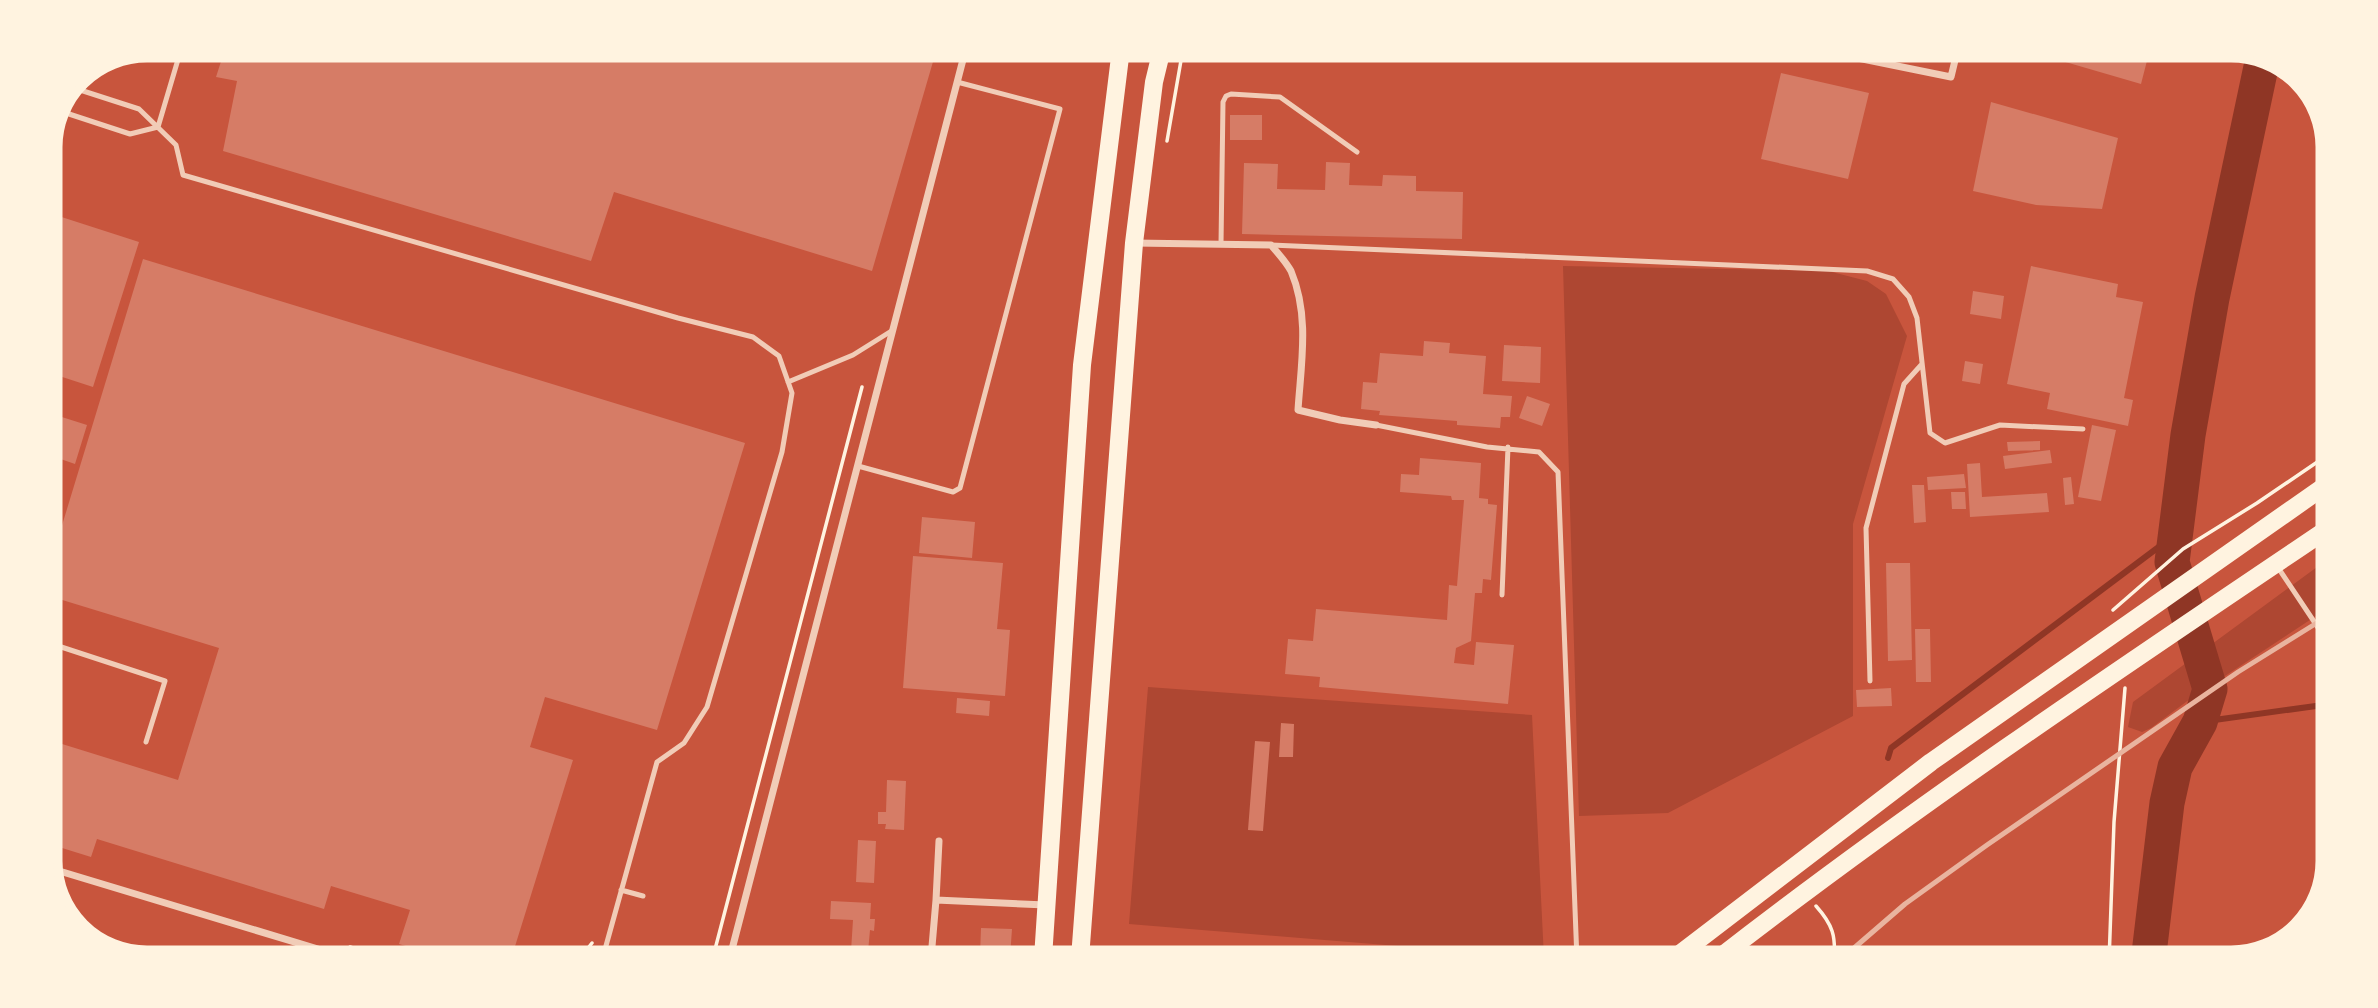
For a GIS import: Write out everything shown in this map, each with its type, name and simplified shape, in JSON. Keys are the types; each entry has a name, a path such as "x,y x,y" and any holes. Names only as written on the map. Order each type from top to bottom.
{"main road":[{"path":"1043,950 1082,365 1120,58"},
{"path":"1081,950 1133,243 1154,82 1160,58"},
{"path":"1686,950 1931,762 2320,489"},
{"path":"1729,950 1804,891 2076,699 2320,534"}],"street":[{"path":"732,950 963,58"},
{"path":"1858,58 1951,77 1956,58"},
{"path":"1133,243 1271,245 1290,269 1300,300 1304,346 1298,410 1376,425"},
{"path":"933,950 939,841"},
{"path":"58,871 321,950"},
{"path":"936,900 1046,905"}],"lane":[{"path":"158,127 178,58"},
{"path":"858,466 953,492 960,488 1056,122 1059,109 957,82"},
{"path":"79,90 139,109 176,145 183,176 665,315 753,337 779,356 792,393 782,452 707,707 684,743 657,762 603,950"},
{"path":"1221,244 1223,102 1226,96 1280,97 1357,152"},
{"path":"66,110 69,114 130,134 158,127"},
{"path":"1271,245 1867,271 1893,279 1909,298 1917,318 1930,433 1945,443 2000,425 2083,429"},
{"path":"788,382 853,355 893,330"},
{"path":"1870,681 1866,528 1904,384 1922,364"},
{"path":"1376,425 1487,447 1539,452 1558,472 1577,950"},
{"path":"1502,594 1508,447"},
{"path":"2272,566 2320,630"},
{"path":"58,646 166,681 146,742"},
{"path":"621,890 643,896"}],"path":[{"path":"715,950 864,379"},
{"path":"2130,597 2183,549 2320,460"},
{"path":"2109,950 2114,822 2125,688"},
{"path":"1804,891 1830,921 1835,950"},
{"path":"586,950 592,943"}],"shaded area":[{"path":"1563,266 1828,271 1867,281 1886,294 1907,336 1853,524 1853,716 1668,813 1579,816"},
{"path":"2320,565 2320,613 2142,732 2128,727 2133,702"},
{"path":"1148,687 1532,715 1544,950 1446,950 1129,924"}],"building":[{"path":"222,58 934,58 872,271 614,192 591,261 223,151 237,81 216,77"},
{"path":"2052,58 2148,58 2141,84"},
{"path":"1781,73 1869,93 1848,179 1761,159"},
{"path":"1991,102 2118,138 2102,209 2036,205 1973,191"},
{"path":"1230,115 1262,115 1262,140 1230,140"},
{"path":"1326,162 1350,163 1349,185 1382,186 1383,175 1416,176 1416,191 1463,192 1462,239 1242,234 1244,163 1278,164 1277,189 1325,190"},
{"path":"58,216 139,242 93,387 58,376"},
{"path":"143,259 745,443 657,730 545,697 530,747 573,760 514,950 418,950 399,944 410,910 331,886 324,909 97,839 91,857 58,847 58,743 178,780 219,648 58,599 58,539"},
{"path":"2031,266 2118,284 2116,297 2143,302 2124,398 2133,400 2128,426 2047,409 2050,393 2007,384"},
{"path":"1973,291 2004,296 2001,319 1970,314"},
{"path":"1424,341 1450,343 1449,353 1486,356 1483,394 1512,396 1510,417 1501,417 1500,428 1457,425 1457,421 1379,415 1380,411 1361,409 1363,382 1377,383 1380,353 1423,356"},
{"path":"1504,345 1541,347 1540,383 1502,381"},
{"path":"1965,361 1983,364 1980,384 1962,381"},
{"path":"1527,396 1550,404 1542,426 1519,418"},
{"path":"58,416 87,425 75,464 58,458"},
{"path":"2092,425 2116,430 2101,501 2078,497"},
{"path":"2040,441 2040,450 2008,451 2007,442"},
{"path":"2050,450 2052,463 2005,469 2003,456"},
{"path":"1420,458 1481,463 1479,498 1488,499 1488,504 1497,505 1491,580 1483,579 1482,593 1475,593 1471,641 1456,648 1454,663 1474,665 1476,642 1514,645 1508,704 1319,687 1320,677 1285,674 1288,639 1313,641 1316,609 1447,620 1449,585 1457,586 1464,500 1452,500 1451,496 1400,492 1401,474 1419,475"},
{"path":"1980,463 1982,497 2047,493 2049,512 1970,517 1967,464"},
{"path":"1964,474 1966,488 1928,490 1927,477"},
{"path":"2071,477 2074,504 2065,505 2063,478"},
{"path":"1912,485 1924,485 1926,522 1914,523"},
{"path":"1951,492 1965,492 1966,509 1952,509"},
{"path":"922,517 975,522 972,558 919,553"},
{"path":"913,556 1003,563 997,629 1010,630 1005,696 903,688"},
{"path":"1886,563 1910,563 1912,660 1888,661"},
{"path":"1915,629 1930,629 1931,682 1916,682"},
{"path":"1891,688 1892,706 1857,707 1856,690"},
{"path":"957,698 990,701 989,716 956,713"},
{"path":"1281,723 1294,724 1293,757 1279,757"},
{"path":"1255,741 1270,742 1263,831 1248,830"},
{"path":"887,780 906,781 904,830 885,829 886,824 878,824 878,812 886,812"},
{"path":"858,840 876,841 874,883 856,882"},
{"path":"831,901 871,903 870,919 875,919 874,931 870,930 868,950 851,950 853,920 830,919"},
{"path":"981,928 1012,929 1010,950 980,950"}],"waterway":[{"path":"2149,950 2167,803 2175,767 2200,722 2210,689 2172,562 2188,435 2212,298 2262,64"},
{"path":"1888,758 1891,748 2176,534"},
{"path":"2200,722 2320,705"}],"railway":[{"path":"1852,950 1905,904 1987,845 2238,672 2320,621"}]}
